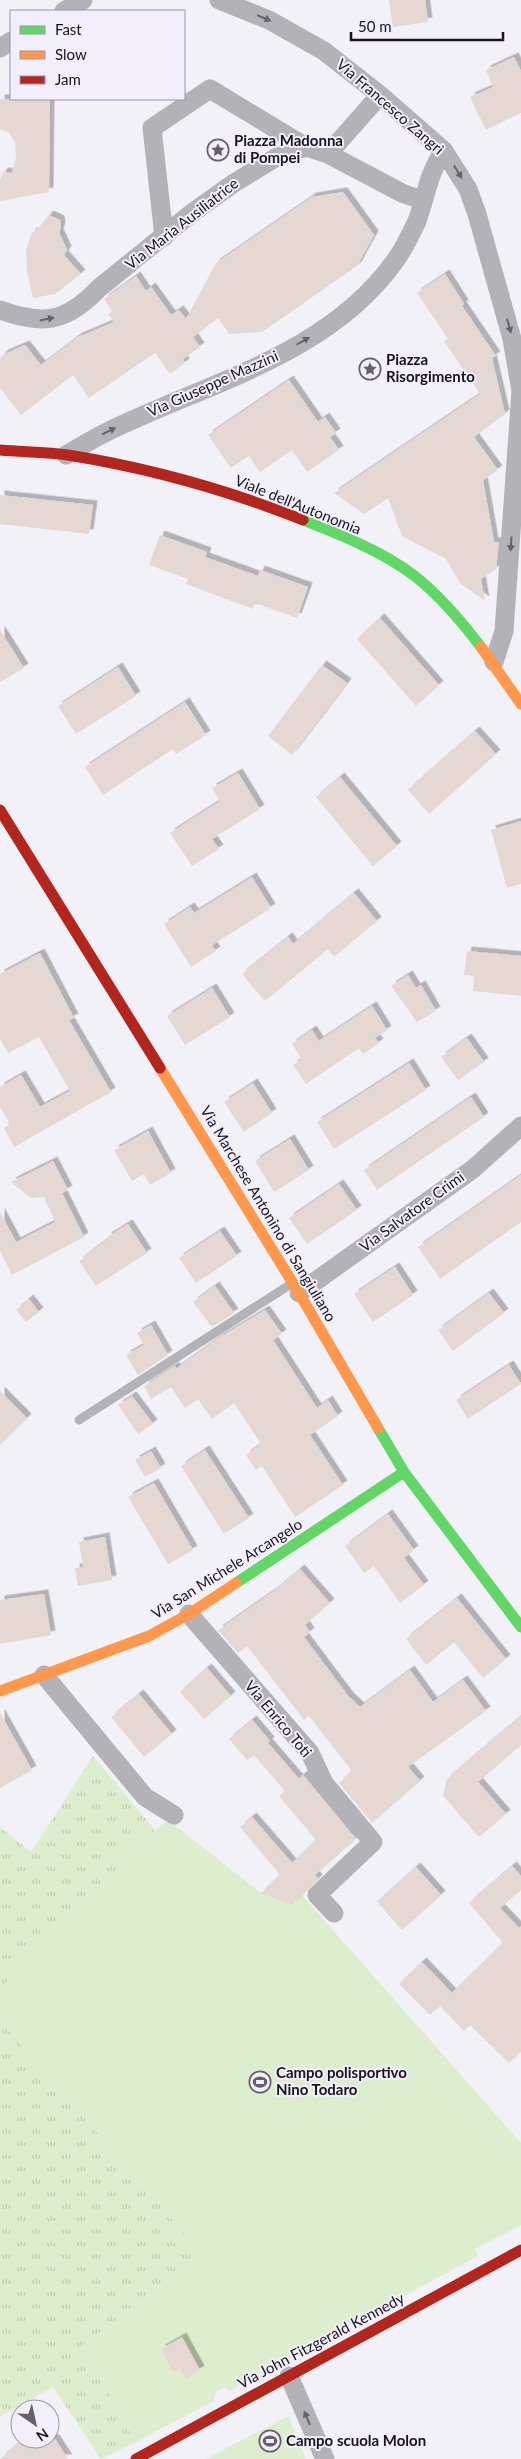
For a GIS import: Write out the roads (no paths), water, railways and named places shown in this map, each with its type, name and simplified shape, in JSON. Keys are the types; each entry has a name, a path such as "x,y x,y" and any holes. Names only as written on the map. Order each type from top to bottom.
{"main road":[{"name":"Viale dell'Autonomia","path":"0,450 66,455 139,469 253,500 328,530 384,557 416,576 436,596 494,662 521,704"},
{"name":"Via Marchese Antonino di Sangiuliano","path":"0,810 296,1288 404,1472 521,1626"},
{"name":"Via San Michele Arcangelo","path":"0,1691 149,1636 189,1614 404,1472"},
{"name":"Via John Fitzgerald Kennedy","path":"136,2459 520,2254"}],"street":[{"path":"66,10 84,0"},
{"name":"Via Francesco Zangrì","path":"219,0 269,20 297,34 324,51 380,95 444,151 468,189 477,214 512,339 521,391 504,631 494,662"},
{"path":"164,237 152,128 210,88 306,147 328,154 404,194 423,200"},
{"path":"328,154 380,95"},
{"name":"Via Maria Ausiliatrice","path":"0,310 33,320 43,320 72,311 86,302 99,288 234,183 275,158 306,147"},
{"name":"Via Giuseppe Mazzini","path":"66,455 108,431 264,364 326,328 359,301 395,261 417,221 434,165 444,151"},
{"name":"Via Salvatore Crimi","path":"296,1288 472,1169 521,1126"},
{"name":"Via Enrico Toti","path":"189,1614 310,1753 324,1783 373,1842 318,1895 334,1913"},
{"path":"44,1675 145,1797 174,1815"},
{"path":"289,2376 325,2459"}],"lane":[{"path":"80,1420 296,1288"}],"place":[{"name":"Piazza Madonna di Pompei","path":"218,150"},
{"name":"Piazza Risorgimento","path":"370,369"},
{"name":"Campo polisportivo Nino Todaro","path":"260,2082"},
{"name":"Campo scuola Molon","path":"270,2441"}]}
